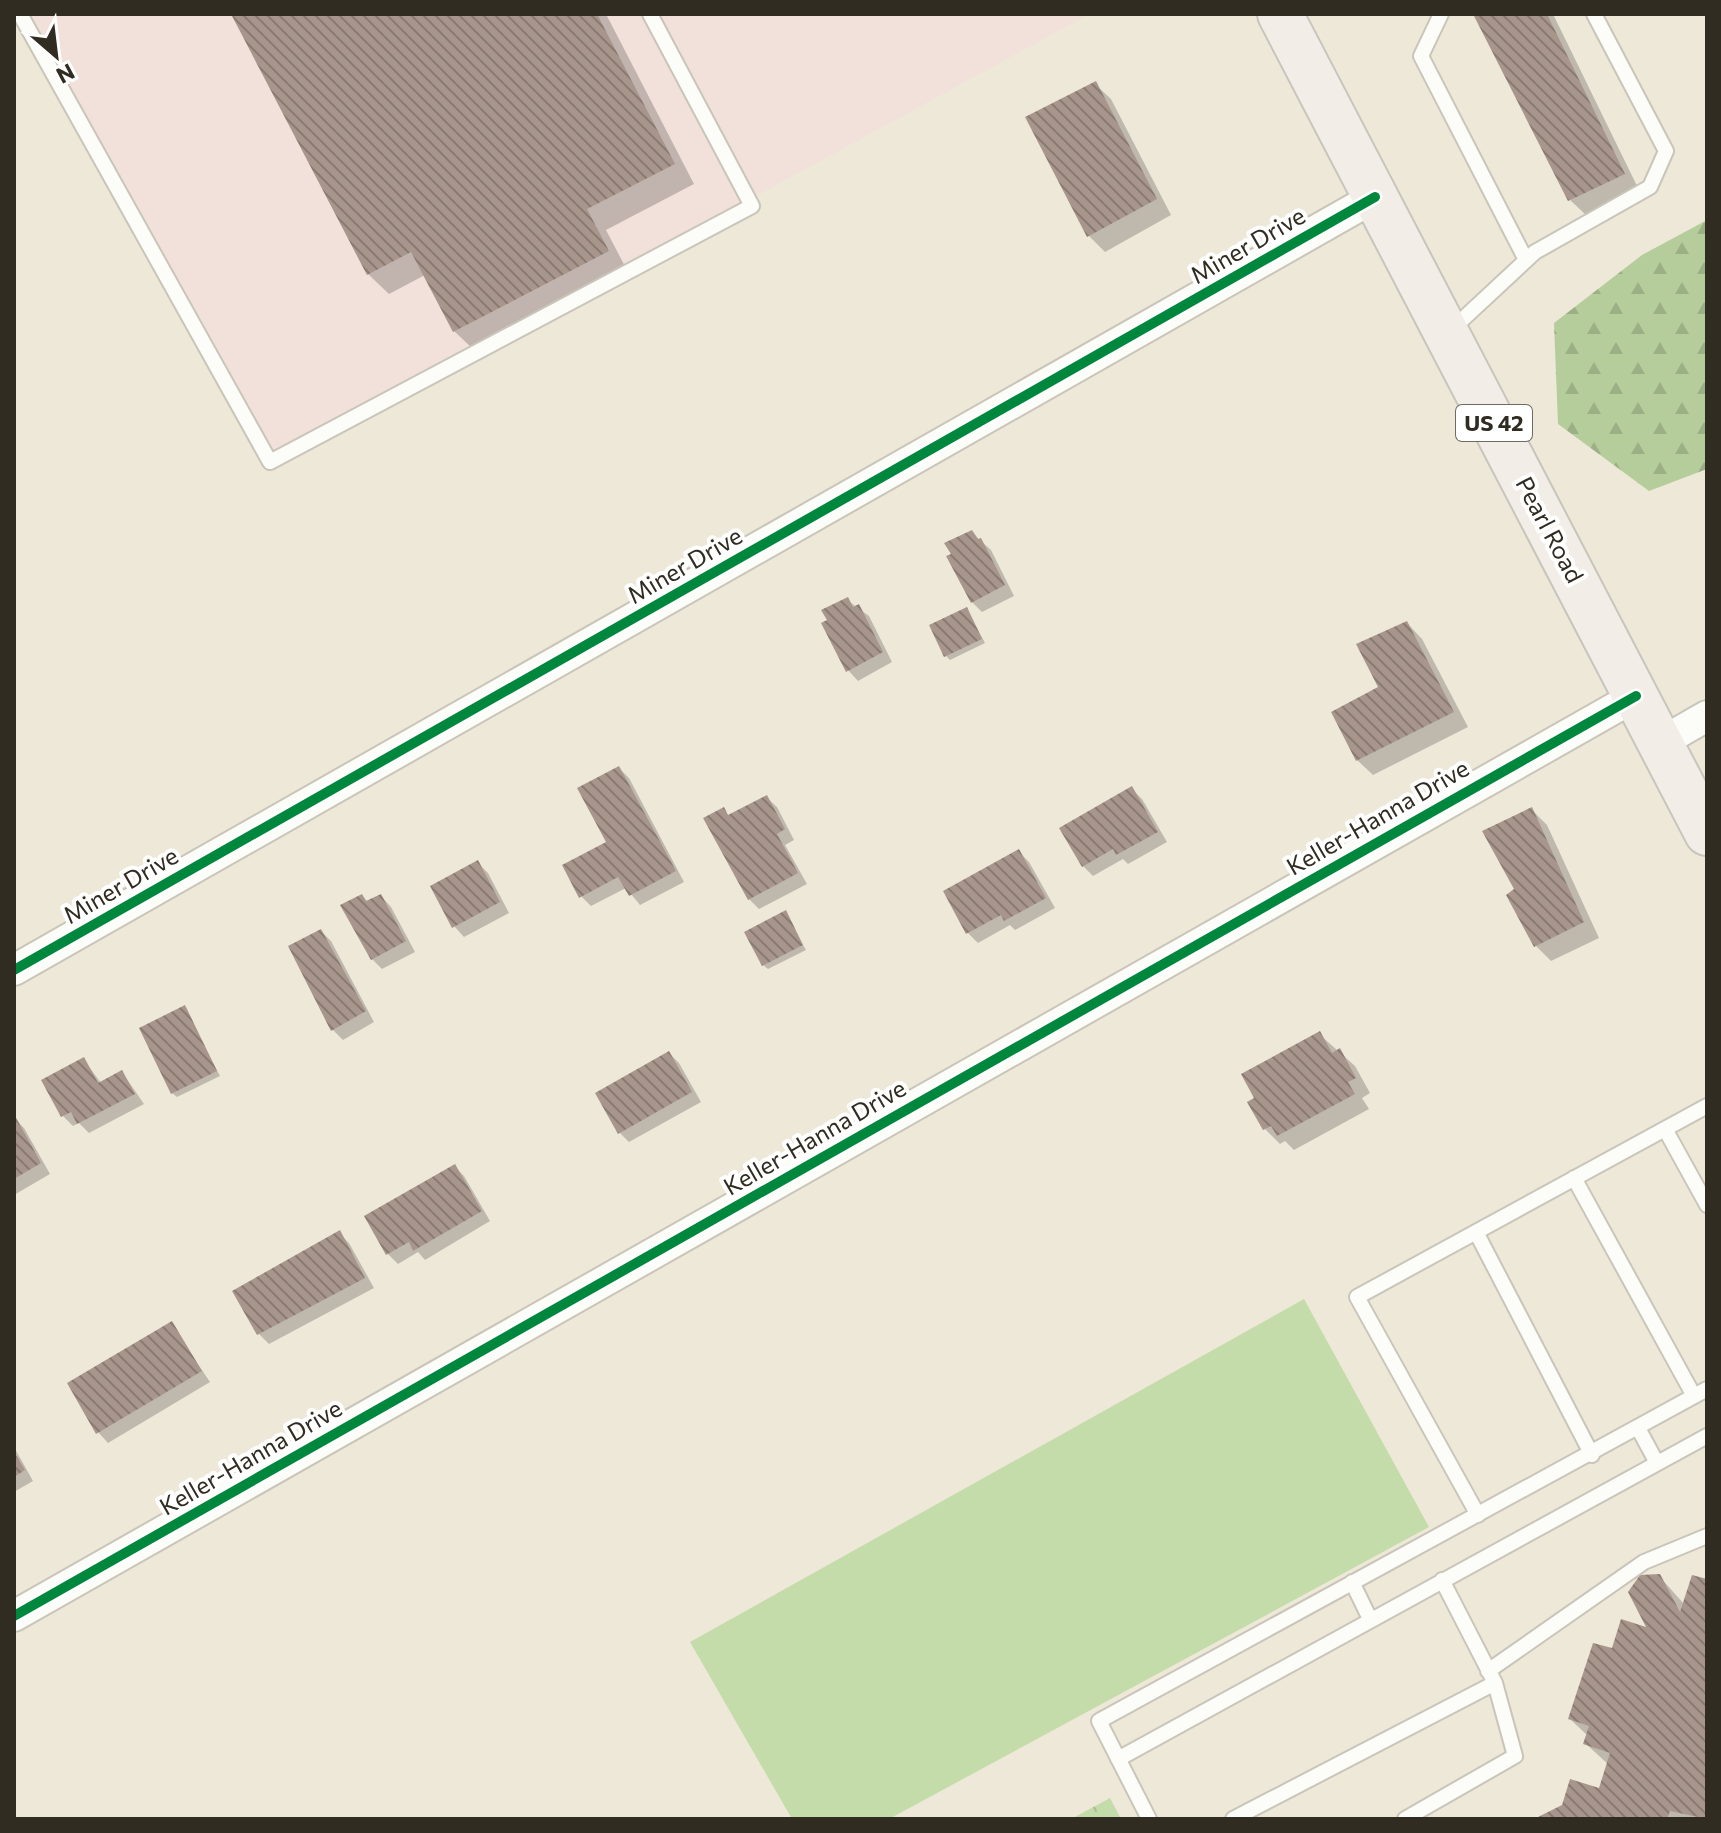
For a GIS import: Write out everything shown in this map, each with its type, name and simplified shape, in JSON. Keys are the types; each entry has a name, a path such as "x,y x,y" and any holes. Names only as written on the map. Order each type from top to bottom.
{"main road":[{"name":"Pearl Road","path":"1280,14 1707,833"}],"street":[{"name":"Miner Drive","path":"14,970 1375,197"},
{"name":"Keller-Hanna Drive","path":"14,1616 1636,696"},
{"path":"1660,743 1707,716"}],"lane":[{"path":"20,14 270,462 752,206 650,14"},
{"path":"1441,14 1421,56 1526,260"},
{"path":"1447,334 1526,260 1650,187 1666,151 1594,14"},
{"path":"1478,1515 1357,1297 1707,1106"},
{"path":"1665,1129 1707,1205"},
{"path":"1149,1819 1099,1721 1592,1455 1700,1392 1574,1178"},
{"path":"1476,1232 1592,1455"},
{"path":"1638,1428 1657,1463"},
{"path":"1118,1759 1707,1436"},
{"path":"1233,1819 1492,1677 1644,1562 1707,1536"},
{"path":"1405,1819 1515,1756 1492,1677 1442,1580"},
{"path":"1352,1582 1370,1619"}],"shaded area":[{"path":"18,14 1089,14 270,462"}],"green space":[{"path":"1707,220 1707,469 1649,491 1558,424 1554,323 1642,255"},
{"path":"1304,1299 1429,1527 889,1819 792,1819 690,1642"},
{"path":"1110,1798 1121,1819 1071,1819"}],"building":[{"path":"231,14 597,14 675,164 587,209 609,251 453,332 411,252 367,275"},
{"path":"1473,14 1547,14 1625,174 1568,201"},
{"path":"1096,81 1157,199 1087,237 1025,117"},
{"path":"972,530 978,539 981,538 1005,585 971,603 946,556 951,554 944,543"},
{"path":"848,597 853,607 859,604 883,652 846,672 821,623 827,620 821,610"},
{"path":"967,607 982,639 944,657 929,625"},
{"path":"1407,621 1454,712 1356,761 1331,712 1378,687 1356,644"},
{"path":"619,766 676,871 629,896 618,877 579,898 562,865 606,842 577,788"},
{"path":"1132,786 1158,832 1116,855 1113,849 1082,867 1059,828"},
{"path":"767,795 785,829 777,834 798,873 748,900 703,818 724,807 728,815"},
{"path":"1532,807 1584,922 1534,947 1506,895 1514,889 1482,831"},
{"path":"1019,849 1046,898 1004,921 1001,915 966,934 943,891"},
{"path":"478,860 500,902 452,928 430,886"},
{"path":"362,894 366,901 381,894 406,941 371,960 340,905"},
{"path":"786,910 803,945 762,966 744,932"},
{"path":"321,929 366,1011 331,1031 288,946"},
{"path":"185,1005 217,1071 171,1094 139,1028"},
{"path":"1320,1031 1332,1053 1340,1048 1356,1078 1348,1082 1355,1094 1277,1136 1271,1126 1263,1130 1247,1102 1254,1098 1241,1074"},
{"path":"669,1051 692,1092 618,1134 595,1093"},
{"path":"84,1057 98,1083 122,1070 135,1094 77,1124 71,1112 61,1117 41,1080"},
{"path":"14,1114 41,1163 14,1179"},
{"path":"455,1164 482,1211 413,1251 409,1242 386,1255 364,1216"},
{"path":"340,1230 365,1278 257,1335 232,1291"},
{"path":"172,1321 202,1371 96,1434 67,1383"},
{"path":"14,1452 25,1470 14,1477"},
{"path":"1660,1574 1680,1612 1692,1575 1707,1579 1707,1819 1670,1811 1667,1819 1534,1819 1562,1805 1570,1779 1599,1788 1610,1753 1583,1744 1589,1726 1568,1719 1593,1643 1612,1648 1621,1619 1646,1627 1628,1592 1640,1575"}],"cycle path":[{"path":"14,970 1375,197"},
{"path":"14,1616 1636,696"}]}
